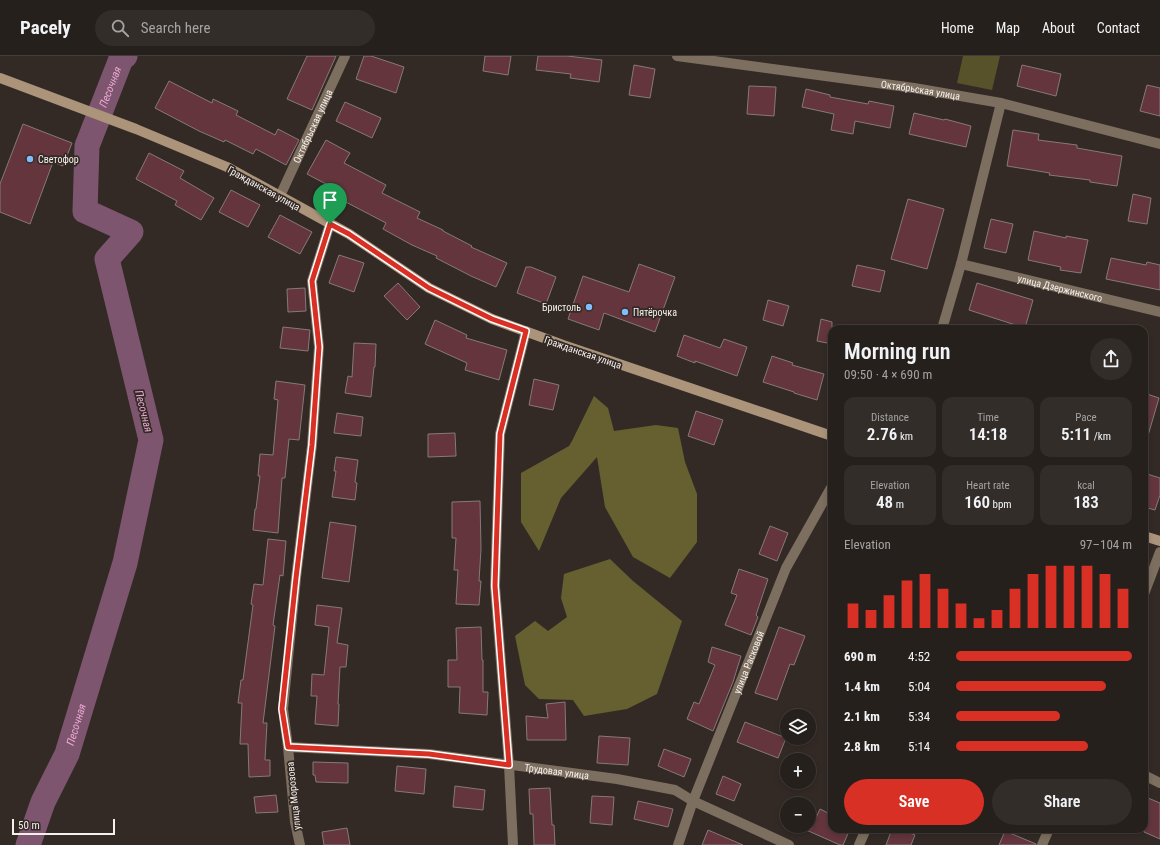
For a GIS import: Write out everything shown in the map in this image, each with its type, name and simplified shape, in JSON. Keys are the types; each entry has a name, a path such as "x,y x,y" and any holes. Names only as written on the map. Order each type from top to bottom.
{"street":[{"name":"Октябрьская улица","path":"280,196 345,56"},
{"name":"Октябрьская улица","path":"677,56 914,88 1001,103 1160,144"},
{"name":"Гражданская улица","path":"0,78 110,119 227,167 349,234 429,288 492,319 563,345 828,435"},
{"path":"943,325 961,264 1001,103"},
{"name":"улица Морозова","path":"300,845 295,822 288,747 282,709 312,445 319,347 312,281 330,224"},
{"name":"улица Дзержинского","path":"961,264 1160,312"},
{"path":"513,845 509,765 495,586 500,434 526,331"},
{"name":"улица Расковой","path":"678,845 693,801 786,568 828,493"},
{"path":"1148,537 1160,541"},
{"path":"1148,584 1160,552"},
{"name":"Трудовая улица","path":"288,747 429,754 617,779 675,790 693,801 789,845"},
{"path":"1148,778 1160,783"},
{"path":"859,845 864,833"},
{"path":"1042,845 1047,833"}],"shaded area":[{"path":"963,56 1000,56 992,90 957,83"},
{"path":"594,396 608,408 614,431 656,425 678,428 685,462 697,494 697,542 670,578 633,557 605,507 597,457 561,498 539,551 521,522 521,473 569,446"},
{"path":"610,559 633,581 682,621 657,694 627,709 584,716 573,700 539,699 525,685 515,636 535,621 548,631 567,617 561,598 564,574"}],"building":[{"path":"307,56 336,56 312,110 287,99"},
{"path":"364,56 371,56 404,67 396,93 356,79"},
{"path":"485,56 511,56 508,75 483,71"},
{"path":"538,56 567,56 602,60 599,82 570,78 571,74 536,70"},
{"path":"634,65 655,69 650,98 629,95"},
{"path":"1022,65 1061,74 1056,96 1017,86"},
{"path":"169,81 212,103 213,99 238,111 236,115 275,135 278,129 299,140 286,165 256,149 253,154 225,140 224,142 155,108"},
{"path":"1147,85 1160,88 1160,116 1140,111"},
{"path":"749,86 776,87 774,116 747,114"},
{"path":"806,89 830,95 830,97 868,104 869,101 894,106 890,128 855,121 853,134 831,130 834,114 802,107"},
{"path":"345,102 381,118 372,138 336,121"},
{"path":"914,113 971,126 966,147 909,134"},
{"path":"23,124 72,143 63,166 53,162 30,224 0,212 0,184"},
{"path":"1013,130 1039,134 1038,140 1077,145 1077,148 1122,156 1117,186 1090,182 1090,180 1049,175 1050,173 1007,166"},
{"path":"326,140 350,153 344,163 386,185 382,193 420,212 417,218 443,230 472,246 471,247 507,263 496,287 471,276 436,258 437,256 412,245 383,229 386,223 342,200 345,194 307,174"},
{"path":"149,153 184,171 180,178 214,198 201,220 175,205 177,201 136,179"},
{"path":"231,190 260,205 248,227 219,212"},
{"path":"1133,194 1151,198 1147,224 1128,221"},
{"path":"908,199 944,209 927,269 891,259"},
{"path":"280,215 312,232 300,254 268,237"},
{"path":"991,219 1013,224 1006,253 984,248"},
{"path":"1034,231 1066,238 1066,236 1088,240 1081,273 1060,270 1061,267 1028,260"},
{"path":"339,255 364,263 354,292 329,283"},
{"path":"1111,258 1146,265 1147,262 1160,265 1160,290 1106,279"},
{"path":"639,264 675,277 655,332 604,313 599,330 568,319 583,276 629,292"},
{"path":"857,265 885,271 880,292 852,286"},
{"path":"526,267 531,267 556,277 546,304 517,293"},
{"path":"398,283 420,307 407,320 384,296"},
{"path":"977,283 1033,300 1026,325 1016,325 969,310"},
{"path":"305,288 306,311 288,312 287,289"},
{"path":"768,300 789,306 783,326 763,320"},
{"path":"821,319 832,322 832,325 828,325 828,343 817,341"},
{"path":"435,320 467,335 466,338 507,350 499,380 465,370 467,363 425,344"},
{"path":"283,327 310,330 308,351 280,348"},
{"path":"684,335 720,348 724,339 747,347 737,376 677,356"},
{"path":"354,343 376,344 371,397 345,393 348,376 352,377"},
{"path":"772,356 793,363 792,365 824,374 817,400 763,382"},
{"path":"534,379 559,385 553,410 529,405"},
{"path":"276,381 305,385 299,440 289,439 285,478 282,478 278,533 253,530 260,476 258,476 260,454 273,455 278,400 274,399"},
{"path":"1148,394 1159,398 1148,436"},
{"path":"696,411 723,420 714,445 688,436"},
{"path":"337,413 363,417 361,436 334,433"},
{"path":"455,433 456,456 428,457 428,434"},
{"path":"336,457 358,460 355,482 357,483 355,500 332,497 336,471 334,471"},
{"path":"1148,474 1160,478 1160,495 1155,510 1148,508"},
{"path":"480,501 481,549 479,581 481,581 479,605 456,604 458,570 454,570 456,538 452,538 452,502"},
{"path":"330,522 356,526 349,582 322,578"},
{"path":"770,526 788,533 777,561 759,554"},
{"path":"268,539 286,541 283,576 280,575 273,625 275,626 263,723 267,723 265,760 270,760 270,776 249,777 248,744 240,744 242,703 238,703 241,680 243,680 253,605 251,604 254,584 263,585"},
{"path":"739,569 768,579 756,615 758,617 751,635 725,625 737,595 731,593"},
{"path":"317,605 342,608 337,643 348,645 346,667 340,667 338,726 315,724 317,696 311,696 312,674 324,675 329,627 315,625"},
{"path":"481,627 483,692 488,692 487,715 459,713 460,687 448,687 448,660 457,660 456,628"},
{"path":"779,627 805,636 794,665 790,664 777,700 755,693"},
{"path":"712,647 741,656 733,682 713,731 687,719 694,702 699,704 715,665 708,662"},
{"path":"565,702 566,740 527,740 526,716 548,718 546,704"},
{"path":"745,722 780,736 780,745 783,745 778,758 737,742"},
{"path":"599,736 630,738 628,765 597,763"},
{"path":"664,749 691,759 684,777 658,766"},
{"path":"313,762 348,763 348,783 316,782 315,775 313,775"},
{"path":"397,766 426,769 424,794 395,791"},
{"path":"723,776 741,784 734,801 716,794"},
{"path":"455,786 485,790 483,810 453,807"},
{"path":"550,788 552,825 554,825 555,845 534,845 533,814 530,814 529,789"},
{"path":"276,795 278,812 256,813 254,797"},
{"path":"592,796 614,797 612,825 590,823"},
{"path":"1148,798 1160,803 1160,839 1146,833 1148,833"},
{"path":"638,801 673,809 668,827 634,819"},
{"path":"820,809 828,813 828,833 848,833 843,845 813,833 816,833 816,818"},
{"path":"347,828 350,845 324,845 322,832"},
{"path":"708,830 743,845 702,845"},
{"path":"890,833 910,833 915,835 911,845 886,845"},
{"path":"1004,833 1010,833 1036,844 1036,845 999,845"}],"waterway":[{"name":"Песочная","path":"28,845 43,802 67,754 125,563 151,440 107,259 131,232 85,211 87,146 121,59 125,56"}],"place":[{"name":"Светофор","path":"30,159"},
{"name":"Бристоль","path":"589,307"},
{"name":"Пятёрочка","path":"625,312"}],"route":[{"path":"330,224 349,234 429,288 492,319 526,331 500,434 495,586 509,765 429,754 288,747 282,709 312,445 319,347 312,281 330,224"}]}
